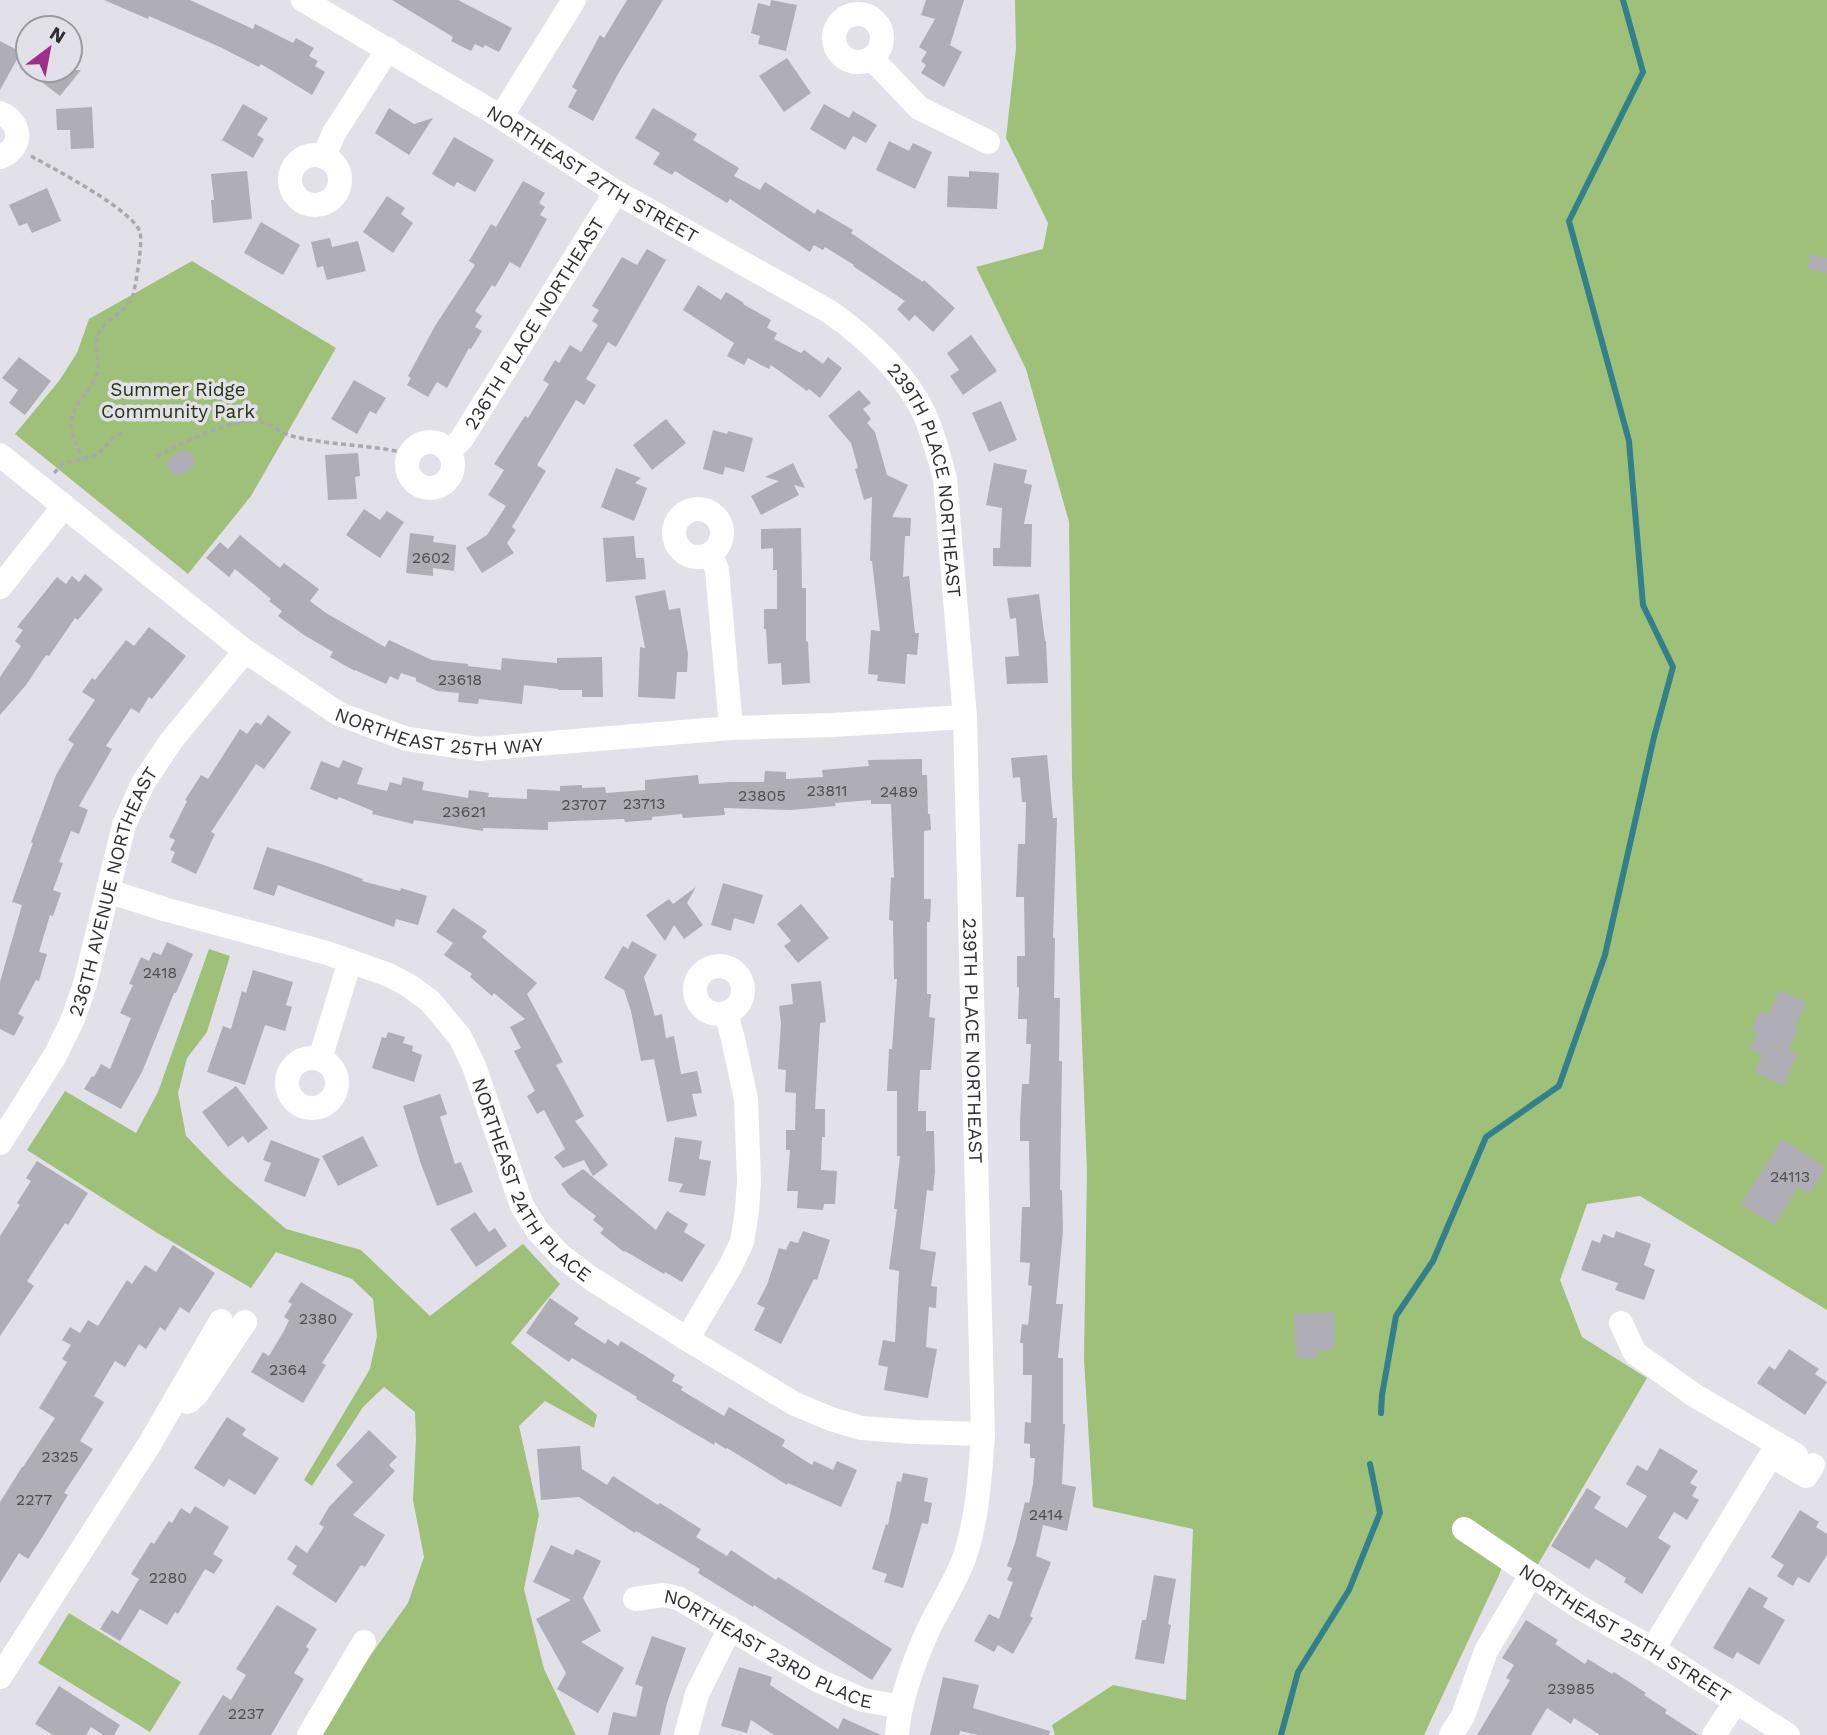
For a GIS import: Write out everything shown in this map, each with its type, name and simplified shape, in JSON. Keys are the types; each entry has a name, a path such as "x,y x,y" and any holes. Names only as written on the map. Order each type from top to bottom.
{"street":[{"name":"NORTHEAST 27TH STREET","path":"303,0 500,117 616,192 830,312 855,330 878,352"},
{"path":"500,117 574,0"},
{"path":"875,9 882,39 876,54 870,59 863,62 847,60 841,55 834,41 837,26 848,16 864,15 875,9"},
{"path":"324,156 334,133 388,49"},
{"path":"870,59 919,108 988,142"},
{"path":"0,113 16,127 17,134 7,152"},
{"name":"236TH PLACE NORTHEAST","path":"409,454 407,469 414,482 428,488 448,480 453,466 449,451 461,440 616,192"},
{"name":"239TH PLACE NORTHEAST","path":"878,352 922,409 945,479 965,717 983,1434 975,1519 964,1556 915,1663 901,1707 897,1735"},
{"path":"409,454 421,443 428,442 443,446 449,451"},
{"name":"NORTHEAST 25TH WAY","path":"0,455 245,651 339,714 407,739 479,749 732,728 965,717"},
{"path":"0,587 64,506"},
{"path":"711,554 717,570 732,728"},
{"name":"236TH AVENUE NORTHEAST","path":"0,1143 56,1054 73,1018 85,984 124,825 143,783 171,741 245,651"},
{"name":"NORTHEAST 24TH PLACE","path":"108,891 327,953 389,975 408,985 430,1001 460,1037 474,1066 522,1206 537,1230 560,1255 589,1277 794,1404 861,1428 983,1434"},
{"path":"320,1059 350,961"},
{"path":"687,1339 731,1265 741,1242 747,1211 749,1180 746,1099 726,1013"},
{"path":"0,1677 159,1429 233,1322"},
{"path":"1620,1323 1635,1353 1694,1395 1820,1469"},
{"path":"1653,1649 1771,1455 1806,1476 1820,1469"},
{"name":"NORTHEAST 25TH STREET","path":"1464,1529 1579,1607 1653,1649 1788,1735"},
{"path":"1451,1735 1462,1716 1486,1651 1531,1575"},
{"name":"NORTHEAST 23RD PLACE","path":"635,1599 663,1595 678,1598 829,1686 863,1700 901,1707"},
{"path":"686,1735 697,1694 730,1628"},
{"path":"309,1735 363,1642"},
{"path":"1714,1735 1735,1703"}],"path":[{"path":"7,152 106,201 131,219 139,229 142,242 132,298 99,331 95,346 99,364 97,373 92,385 73,410 71,418 71,430 82,458"},
{"path":"157,457 200,435 257,421 291,436 361,447 386,447 409,454"},
{"path":"40,487 63,464 97,455 115,436 126,432"}],"green space":[{"path":"1015,0 1827,0 1827,1310 1640,1196 1587,1204 1560,1280 1582,1337 1647,1378 1537,1566 1509,1549 1424,1735 1055,1735 1052,1725 1113,1685 1186,1700 1193,1529 1093,1507 1084,1359 1087,1172 1072,776 1069,522 1026,369 976,267 1043,249 1048,223 1006,138 1016,48"},
{"name":"Summer Ridge Community Park","path":"192,261 336,348 251,496 188,574 15,434 59,381 77,353 89,319"},
{"path":"209,949 230,956 207,1032 187,1058 178,1093 186,1136 225,1176 286,1229 361,1250 430,1316 523,1244 560,1284 511,1343 597,1415 594,1428 545,1401 519,1426 539,1515 524,1589 544,1669 576,1735 320,1735 370,1656 408,1603 424,1557 413,1500 415,1412 384,1387 363,1407 312,1486 304,1480 370,1369 377,1336 373,1299 352,1279 276,1252 251,1288 159,1234 27,1150 65,1091 136,1133 158,1092"},
{"path":"69,1613 181,1682 150,1732 38,1663"}],"building":[{"path":"104,0 190,0 253,29 255,24 293,43 296,38 314,48 309,56 318,61 315,66 325,72 312,95 261,64 259,67 149,16 148,19"},
{"path":"392,0 458,0 512,28 499,52 485,45 483,48 475,44 471,51 451,41 453,37"},
{"path":"627,0 663,0 593,121 568,107 577,90 572,87 600,35 604,38"},
{"path":"771,0 797,5 786,51 758,44 760,36 751,33 758,3 770,6"},
{"path":"926,0 964,0 950,45 962,52 944,87 921,73 926,65 921,61 927,52 919,47 935,19 921,15"},
{"path":"0,41 14,48 14,65 0,90"},
{"path":"787,58 811,93 784,112 759,76"},
{"path":"44,84 70,84 60,96"},
{"path":"243,104 268,118 257,135 264,139 253,158 222,140"},
{"path":"824,104 849,118 853,111 877,125 866,143 853,136 845,150 810,129"},
{"path":"92,107 94,148 71,149 70,130 57,130 56,109"},
{"path":"389,108 414,124 433,118 409,155 375,133"},
{"path":"653,108 697,134 693,140 739,168 734,176 760,190 765,182 815,214 817,209 853,230 851,233 923,282 924,280 955,308 933,332 915,315 909,321 897,309 905,301 825,247 823,250 814,245 810,252 730,199 727,203 675,171 672,175 653,164 660,153 635,138"},
{"path":"454,137 494,160 475,192 457,182 454,187 432,174"},
{"path":"889,141 909,151 913,143 932,152 915,189 876,170"},
{"path":"247,171 252,219 213,223 211,174"},
{"path":"969,171 999,173 997,209 947,207 948,176 969,177"},
{"path":"523,181 545,193 539,203 545,207 540,215 547,219 520,268 510,262 495,287 492,285 475,311 482,316 475,327 482,331 471,349 469,348 447,388 437,382 428,397 407,385 411,378 408,376 435,326 475,265 469,261 491,224 496,227"},
{"path":"47,188 61,221 32,233 27,223 19,226 9,205"},
{"path":"387,196 405,208 401,214 413,223 393,253 363,232"},
{"path":"261,222 300,245 283,275 244,253"},
{"path":"330,238 332,247 358,241 366,271 327,280 323,266 317,268 311,242"},
{"path":"647,249 666,260 616,347 608,342 586,379 596,385 584,405 576,400 537,465 546,471 512,527 516,530 507,543 514,553 482,573 466,548 487,535 506,506 488,495 504,470 494,464 549,384 543,380 555,360 559,363 570,345 581,352 598,325 592,321 599,310 592,306 622,257 637,265"},
{"path":"1811,254 1827,258 1827,273 1807,269"},
{"path":"698,285 721,300 726,292 771,320 767,328 777,333 774,339 801,353 804,350 823,364 828,357 842,368 820,398 771,365 769,369 748,358 744,365 727,356 734,343 683,310"},
{"path":"971,335 997,371 963,395 950,376 959,370 947,353"},
{"path":"19,357 51,381 25,415 9,403 18,390 2,378"},
{"path":"354,380 386,398 376,414 370,411 357,434 331,419"},
{"path":"859,390 871,403 863,409 871,419 867,423 875,432 887,475 908,485 892,517 911,518 910,536 905,536 903,577 909,576 915,633 919,633 917,655 907,654 905,684 877,681 878,675 868,674 871,630 880,631 870,561 872,497 864,500 851,443 828,416"},
{"path":"1001,401 1017,440 989,452 972,413"},
{"path":"666,419 686,443 652,470 633,445"},
{"path":"713,430 753,438 744,472 725,467 723,475 703,469"},
{"path":"182,450 190,452 195,459 193,467 180,475 172,474 167,466 169,458"},
{"path":"358,453 360,476 355,477 357,499 328,500 325,455"},
{"path":"793,463 805,488 794,485 799,495 761,515 751,496 779,481 765,477"},
{"path":"994,463 1027,470 1024,483 1032,485 1024,524 1032,524 1031,567 993,566 993,548 1000,548 1002,508 986,505"},
{"path":"616,468 641,478 635,483 647,488 634,521 601,507"},
{"path":"364,509 380,520 387,511 404,522 380,558 346,535"},
{"path":"801,528 802,588 806,588 806,642 808,641 810,683 782,685 781,663 768,664 764,609 777,609 777,570 773,570 773,548 761,549 761,529"},
{"path":"410,533 434,536 433,542 456,545 454,571 433,568 433,576 406,573"},
{"path":"240,535 280,568 284,563 319,589 310,601 385,647 389,640 432,660 501,670 502,658 557,663 557,658 602,657 603,697 582,697 582,690 524,685 522,704 479,699 478,704 458,702 459,693 437,691 416,681 416,678 401,673 398,680 390,676 386,684 355,671 330,657 333,652 278,616 282,611 235,569 229,577 206,558 220,542 228,549"},
{"path":"634,536 636,558 644,558 646,579 606,582 603,538"},
{"path":"85,574 103,589 78,620 75,618 49,656 46,655 26,685 0,715 0,677 21,646 15,641 23,630 17,627 57,577 66,584 72,576 79,582"},
{"path":"665,590 669,610 680,608 688,654 687,672 677,672 675,699 638,697 640,647 645,648 635,596"},
{"path":"1039,594 1046,641 1048,683 1007,684 1005,657 1019,656 1016,618 1010,619 1007,598"},
{"path":"149,627 186,656 152,699 149,697 139,713 131,708 106,746 112,749 79,806 88,810 79,834 71,831 59,862 63,863 53,890 61,893 53,916 50,915 39,952 47,954 39,981 36,980 18,1014 24,1017 14,1036 0,1029 0,982 22,905 12,902 33,843 31,842 56,775 74,744 68,740 95,700 82,692 92,678 95,680 126,640 134,646"},
{"path":"268,715 291,732 264,769 256,764 211,832 215,834 196,874 171,862 175,852 170,850 175,840 169,837 187,801 185,800 201,775 208,779 240,729 247,734 256,722 261,725"},
{"path":"1047,755 1053,818 1057,818 1054,998 1060,998 1059,1061 1062,1061 1060,1190 1063,1231 1056,1304 1063,1304 1058,1358 1063,1358 1065,1424 1062,1484 1076,1487 1067,1531 1043,1525 1036,1556 1051,1562 1030,1616 1033,1618 1013,1654 998,1645 994,1652 974,1641 989,1614 999,1619 1013,1582 1007,1580 1012,1568 1007,1566 1025,1502 1029,1503 1033,1484 1035,1458 1030,1458 1030,1444 1024,1443 1025,1422 1031,1423 1032,1375 1023,1375 1023,1343 1020,1343 1022,1324 1028,1325 1032,1286 1028,1285 1030,1263 1020,1262 1022,1207 1030,1207 1029,1141 1020,1141 1020,1122 1022,1084 1029,1084 1031,1044 1026,1044 1027,1019 1018,1019 1017,956 1025,956 1024,897 1016,897 1018,844 1025,844 1026,802 1022,802 1020,777 1013,778 1011,758"},
{"path":"922,759 922,775 927,775 931,830 924,831 924,899 931,899 930,922 927,922 927,994 931,994 929,1017 935,1018 931,1070 920,1070 918,1111 926,1111 926,1131 934,1131 933,1191 927,1190 920,1249 936,1252 931,1286 937,1287 936,1308 929,1307 926,1347 937,1349 928,1398 884,1390 888,1367 878,1365 883,1340 895,1342 899,1271 889,1269 897,1209 894,1209 900,1156 897,1156 897,1091 887,1091 897,979 894,979 893,921 889,920 891,877 894,878 891,804 871,804 871,800 791,810 724,808 725,815 683,818 682,814 625,822 624,819 548,822 548,830 483,828 483,831 414,820 413,824 372,814 373,811 339,797 337,800 310,789 321,761 339,768 343,760 363,768 357,784 387,791 390,782 401,785 403,777 424,782 422,790 468,798 469,790 489,793 488,797 527,799 527,789 560,791 560,786 582,785 582,788 605,787 606,793 645,790 645,780 698,775 699,784 764,782 765,771 786,772 786,779 823,777 822,770 869,766 868,760"},
{"path":"267,847 363,879 362,881 427,896 418,925 396,919 394,927 278,885 274,896 253,889"},
{"path":"723,883 763,895 754,924 734,918 731,931 711,925"},
{"path":"696,887 687,903 703,925 684,939 674,925 665,941 646,915 669,899 673,904"},
{"path":"801,904 829,938 798,963 784,946 791,941 777,924"},
{"path":"453,908 487,931 482,937 537,983 527,994 563,1062 556,1065 584,1116 575,1121 608,1165 593,1176 584,1160 563,1168 554,1157 565,1149 544,1110 537,1114 527,1096 535,1091 514,1051 521,1048 510,1027 525,1019 494,993 492,996 470,977 472,974 444,955 453,943 436,932"},
{"path":"632,941 657,955 644,977 655,1016 662,1014 666,1038 674,1036 681,1074 697,1071 702,1093 692,1094 697,1116 667,1122 654,1059 641,1061 624,990 604,978 623,946 628,949"},
{"path":"167,942 193,954 142,1072 121,1109 84,1089 101,1064 110,1069 131,1018 120,1013 133,985 129,984 141,957 149,961 153,952 161,955"},
{"path":"253,970 293,982 286,1005 292,1007 285,1031 265,1025 245,1085 207,1072 223,1026 231,1029 242,991 246,993"},
{"path":"821,981 826,1022 820,1023 815,1109 825,1109 821,1170 837,1171 835,1204 824,1204 823,1210 797,1208 798,1191 787,1191 790,1150 786,1150 786,1130 795,1130 796,1093 785,1092 786,1070 778,1069 781,1023 779,1006 793,1004 791,984"},
{"path":"1780,990 1806,1003 1794,1028 1798,1030 1789,1049 1798,1054 1783,1086 1754,1072 1762,1055 1749,1049 1757,1033 1751,1030 1760,1011 1768,1015"},
{"path":"388,1032 405,1037 403,1043 413,1046 412,1051 422,1055 414,1082 372,1068 382,1037 386,1038"},
{"path":"236,1086 268,1128 248,1143 243,1136 228,1147 202,1112"},
{"path":"440,1094 447,1114 440,1117 455,1164 461,1162 473,1192 437,1206 403,1106"},
{"path":"363,1136 378,1166 338,1186 322,1156"},
{"path":"675,1137 702,1141 699,1159 711,1161 705,1196 679,1192 683,1184 668,1181"},
{"path":"1782,1139 1826,1167 1809,1194 1798,1187 1774,1225 1741,1204"},
{"path":"271,1140 320,1159 305,1197 264,1181 271,1163 263,1160"},
{"path":"37,1161 88,1193 27,1281 34,1286 0,1336 0,1236 20,1205 17,1203 31,1181 26,1178"},
{"path":"583,1169 656,1230 667,1211 688,1224 684,1232 705,1245 682,1282 624,1252 600,1233 604,1229 593,1220 596,1216 569,1195 561,1184"},
{"path":"475,1212 489,1232 495,1228 507,1246 476,1267 450,1229"},
{"path":"803,1231 830,1240 817,1280 814,1279 781,1344 754,1330 765,1308 757,1304 767,1285 779,1248 786,1250 790,1241 798,1243"},
{"path":"1616,1231 1651,1244 1644,1265 1655,1270 1644,1300 1615,1290 1618,1283 1581,1270 1592,1240 1600,1243 1603,1234 1614,1238"},
{"path":"173,1245 215,1273 189,1313 180,1307 165,1331 160,1327 146,1349 139,1344 125,1367 115,1361 94,1396 104,1402 80,1441 93,1449 64,1493 68,1495 28,1559 19,1553 0,1583 0,1502 55,1418 39,1408 67,1362 62,1359 71,1345 62,1340 70,1327 80,1333 88,1320 98,1326 127,1280 132,1284 145,1265 156,1272"},
{"path":"301,1282 353,1314 322,1363 326,1365 303,1403 251,1372 263,1352 269,1356 285,1329 289,1320 284,1317 292,1304 288,1302"},
{"path":"550,1298 579,1318 574,1324 605,1344 608,1339 618,1346 621,1341 675,1375 672,1381 683,1387 681,1390 724,1416 729,1407 785,1440 782,1446 812,1465 814,1461 833,1470 837,1461 857,1470 841,1507 788,1483 787,1485 727,1448 715,1442 714,1445 572,1358 569,1362 526,1333"},
{"path":"1334,1312 1335,1350 1318,1350 1318,1358 1296,1359 1294,1314"},
{"path":"1789,1349 1819,1369 1815,1374 1827,1382 1805,1415 1757,1383 1769,1366 1775,1370"},
{"path":"227,1417 246,1429 242,1435 279,1458 255,1495 229,1479 224,1487 194,1468"},
{"path":"369,1430 397,1457 389,1465 395,1471 353,1515 385,1535 365,1567 361,1565 336,1603 292,1574 297,1566 287,1559 296,1545 307,1553 324,1527 319,1524 329,1507 353,1482 336,1465"},
{"path":"580,1446 582,1469 607,1485 613,1476 658,1505 660,1503 701,1529 696,1537 727,1556 731,1550 892,1649 872,1680 698,1573 700,1569 636,1531 635,1533 579,1497 541,1500 537,1449"},
{"path":"1660,1448 1698,1471 1690,1483 1697,1487 1692,1496 1699,1500 1687,1520 1674,1512 1658,1538 1671,1546 1642,1594 1624,1582 1626,1578 1596,1559 1589,1569 1551,1546 1587,1488 1601,1497 1594,1508 1627,1528 1647,1496 1626,1484 1637,1465 1647,1471"},
{"path":"903,1473 928,1478 924,1501 932,1503 928,1524 922,1523 903,1588 884,1582 887,1574 872,1569 886,1524 888,1525 897,1481 901,1482"},
{"path":"195,1506 229,1527 213,1554 223,1560 214,1574 205,1569 178,1614 175,1612 167,1625 140,1609 120,1641 100,1629 112,1610 118,1614 139,1579 131,1574 151,1542 154,1544 181,1508 190,1514"},
{"path":"1800,1510 1819,1522 1816,1527 1827,1534 1827,1555 1809,1583 1798,1577 1793,1586 1777,1576 1784,1565 1771,1557"},
{"path":"551,1545 573,1555 576,1549 601,1561 583,1598 601,1631 581,1642 624,1668 598,1713 557,1689 566,1673 536,1619 571,1600 533,1582"},
{"path":"1154,1575 1176,1579 1164,1664 1135,1659 1142,1620 1146,1620"},
{"path":"1749,1587 1768,1598 1763,1607 1785,1620 1759,1665 1737,1652 1733,1659 1713,1648"},
{"path":"277,1605 317,1629 306,1647 309,1649 294,1673 304,1679 271,1735 198,1735 223,1695 231,1700 246,1675 236,1669"},
{"path":"1526,1620 1558,1640 1555,1644 1585,1664 1588,1659 1646,1693 1644,1695 1667,1710 1665,1713 1699,1735 1600,1735 1574,1718 1571,1724 1547,1708 1531,1735 1477,1735 1510,1680 1506,1678 1514,1665 1502,1658"},
{"path":"652,1636 686,1648 667,1703 660,1735 608,1735 613,1712 636,1717 643,1687 635,1684"},
{"path":"739,1667 772,1677 770,1685 838,1729 843,1718 881,1735 774,1735 751,1720 747,1733 721,1726"},
{"path":"943,1677 979,1685 973,1708 1050,1731 1049,1735 978,1735 960,1731 959,1735 930,1735"},
{"path":"59,1686 120,1725 114,1735 103,1735 91,1727 86,1735 53,1735 35,1724"}],"waterway":[{"path":"1381,1413 1396,1316 1433,1261 1486,1137 1559,1086 1605,955 1654,737 1673,667 1643,605 1629,441 1569,221 1643,72 1623,0"},
{"path":"1281,1735 1298,1672 1349,1590 1380,1513 1370,1464"}]}
